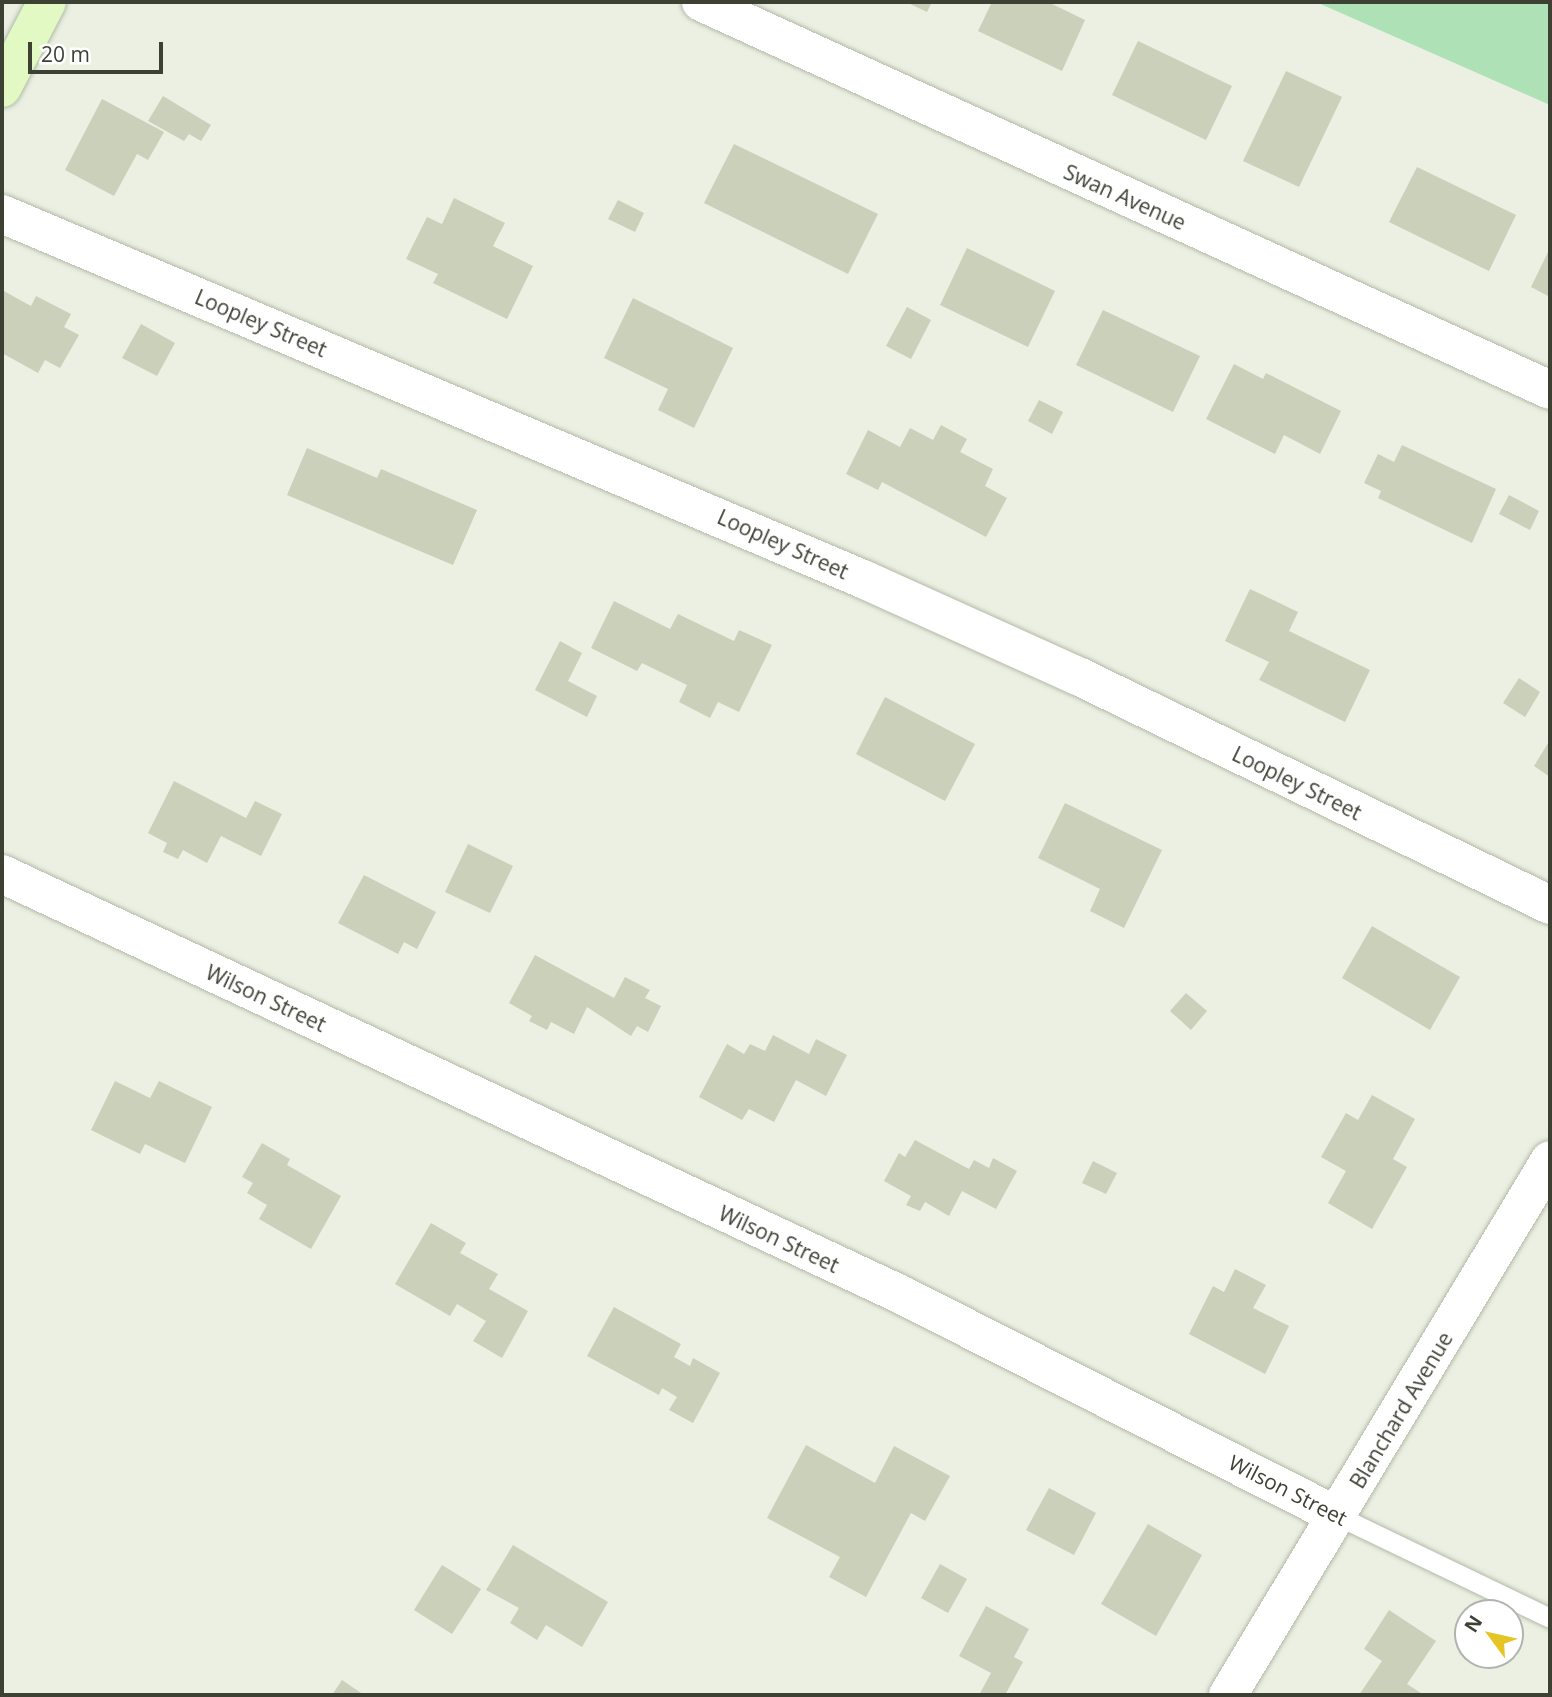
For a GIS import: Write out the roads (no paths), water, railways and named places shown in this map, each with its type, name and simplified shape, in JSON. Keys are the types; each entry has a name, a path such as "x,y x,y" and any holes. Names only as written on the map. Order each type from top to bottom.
{"main road":[{"path":"2,88 47,2"}],"street":[{"name":"Swan Avenue","path":"701,2 1550,390"},
{"name":"Loopley Street","path":"2,214 865,580 1078,676 1550,905"},
{"name":"Wilson Street","path":"2,874 900,1294 1338,1516"},
{"name":"Blanchard Avenue","path":"1228,1695 1550,1160"}],"lane":[{"name":"Wilson Street","path":"1338,1516 1550,1618"}]}
